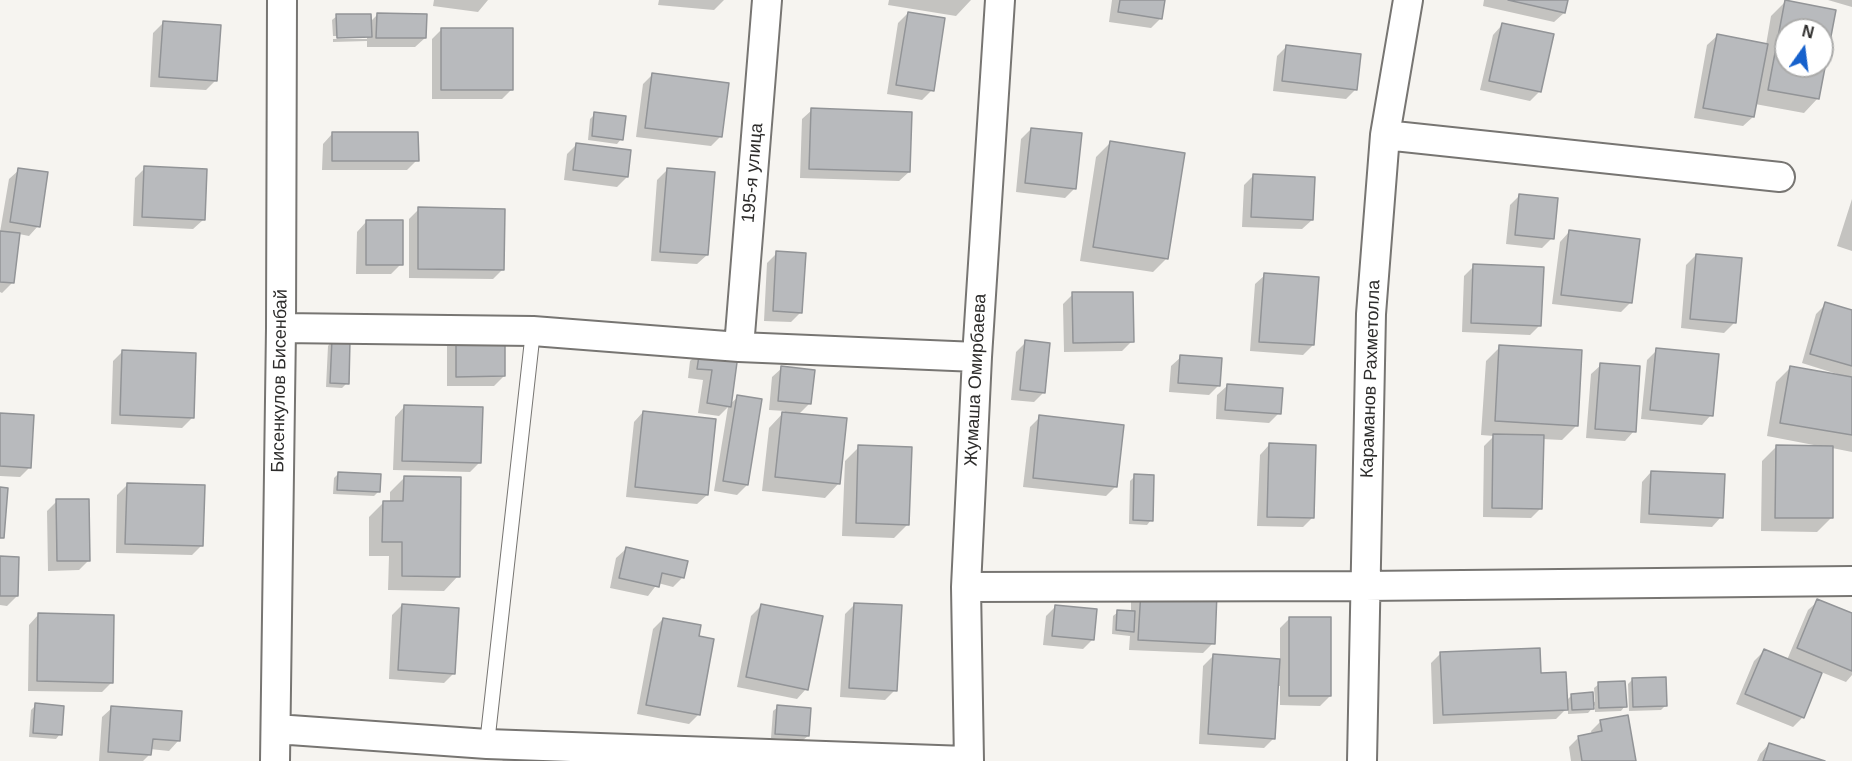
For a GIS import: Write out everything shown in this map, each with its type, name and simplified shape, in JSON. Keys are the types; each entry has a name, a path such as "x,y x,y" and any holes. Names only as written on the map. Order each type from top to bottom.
{"street":[{"name":"Бисенкулов Бисенбай","path":"275,761 281,328 282,0"},
{"name":"195-я улица","path":"739,347 768,0"},
{"name":"Жумаша Омирбаева","path":"967,761 966,586 977,357 1000,0"},
{"name":"Караманов Рахметолла","path":"1362,761 1371,314 1385,135 1408,0"},
{"path":"1385,135 1780,177"},
{"path":"281,328 533,331 739,347 977,357"},
{"path":"966,586 1365,586 1852,581"},
{"path":"276,729 703,757 967,761"}],"lane":[{"path":"487,744 533,331"}],"building":[{"path":"1120,0 1165,0 1162,19 1118,12"},
{"path":"1508,0 1568,0 1565,13"},
{"path":"1785,0 1836,10 1834,20 1834,18 1782,18"},
{"path":"908,12 945,18 934,91 896,85"},
{"path":"377,13 427,14 426,38 376,38"},
{"path":"336,14 371,14 372,37 337,38"},
{"path":"163,21 221,25 217,81 159,77"},
{"path":"1502,23 1554,34 1541,92 1489,81"},
{"path":"441,28 513,28 513,90 441,90"},
{"path":"1717,34 1768,44 1754,117 1703,108"},
{"path":"1286,45 1361,54 1357,90 1282,81"},
{"path":"1774,58 1774,78 1823,78 1819,99 1768,90"},
{"path":"652,73 729,83 722,137 645,128"},
{"path":"811,108 912,112 910,172 809,169"},
{"path":"594,112 626,116 623,140 592,136"},
{"path":"1031,128 1082,133 1076,189 1025,183"},
{"path":"332,132 418,132 419,161 332,161"},
{"path":"1110,141 1185,153 1168,259 1093,247"},
{"path":"576,143 631,150 628,177 573,170"},
{"path":"144,166 207,169 205,220 142,217"},
{"path":"18,168 48,172 40,227 10,222"},
{"path":"667,168 715,172 708,255 660,252"},
{"path":"1253,174 1315,177 1313,220 1251,217"},
{"path":"1519,194 1558,198 1554,239 1515,235"},
{"path":"418,207 505,209 504,270 418,269"},
{"path":"366,220 403,220 403,265 366,265"},
{"path":"1569,230 1640,239 1632,303 1561,295"},
{"path":"0,231 20,233 14,283 0,282"},
{"path":"776,251 806,253 802,313 773,311"},
{"path":"1696,254 1742,258 1736,323 1690,319"},
{"path":"1473,264 1544,267 1541,326 1471,323"},
{"path":"1264,273 1319,277 1314,345 1259,342"},
{"path":"1072,292 1133,292 1134,342 1073,343"},
{"path":"1825,302 1852,310 1852,366 1810,354"},
{"path":"456,335 505,335 505,376 456,377"},
{"path":"332,339 350,340 349,384 330,383"},
{"path":"1025,340 1050,343 1045,393 1020,390"},
{"path":"1499,345 1582,350 1578,426 1495,421"},
{"path":"1656,348 1719,354 1713,416 1650,410"},
{"path":"700,349 738,355 731,407 707,403 712,370 697,369"},
{"path":"122,350 196,353 194,418 120,415"},
{"path":"1180,355 1222,358 1220,386 1178,383"},
{"path":"1600,363 1640,366 1636,432 1595,429"},
{"path":"781,366 815,370 811,404 778,401"},
{"path":"1790,366 1852,377 1852,435 1780,423"},
{"path":"1227,384 1283,388 1281,414 1225,410"},
{"path":"737,395 762,399 748,485 723,481"},
{"path":"404,405 483,407 481,463 402,461"},
{"path":"643,411 716,419 708,495 635,487"},
{"path":"782,412 847,418 840,484 775,477"},
{"path":"0,413 34,415 31,468 0,466"},
{"path":"1039,415 1124,425 1117,487 1033,478"},
{"path":"1493,434 1544,435 1542,509 1492,508"},
{"path":"1269,443 1316,445 1314,518 1267,517"},
{"path":"858,445 912,447 909,525 856,523"},
{"path":"1776,445 1833,446 1833,518 1775,518"},
{"path":"1651,471 1725,474 1723,518 1649,514"},
{"path":"338,472 381,474 380,492 337,490"},
{"path":"1134,474 1154,475 1153,521 1133,520"},
{"path":"404,476 461,477 460,577 402,576 402,542 382,542 383,501 403,501"},
{"path":"127,483 205,485 203,546 125,544"},
{"path":"0,487 8,488 4,538 0,538"},
{"path":"56,499 89,499 90,561 57,561"},
{"path":"626,547 688,561 684,578 662,573 659,587 619,578"},
{"path":"0,556 19,557 18,596 0,596"},
{"path":"1141,590 1217,593 1215,644 1138,640"},
{"path":"1817,599 1852,613 1852,671 1797,648"},
{"path":"854,603 902,605 897,691 849,688"},
{"path":"402,604 459,608 455,674 398,670"},
{"path":"761,604 823,616 808,690 746,677"},
{"path":"1055,605 1097,609 1094,640 1052,636"},
{"path":"1117,610 1135,611 1134,632 1116,630"},
{"path":"38,613 114,615 113,683 37,681"},
{"path":"1289,617 1331,617 1331,696 1289,696"},
{"path":"663,618 701,625 699,636 714,639 700,715 646,705"},
{"path":"1540,648 1541,673 1566,672 1568,710 1443,715 1440,652"},
{"path":"1764,649 1822,673 1804,718 1745,694"},
{"path":"1213,654 1280,659 1275,739 1208,734"},
{"path":"1666,677 1667,706 1633,707 1632,678"},
{"path":"1625,681 1627,707 1599,708 1598,682"},
{"path":"1593,692 1594,709 1572,710 1571,694"},
{"path":"35,703 64,706 62,735 33,733"},
{"path":"777,705 811,708 809,736 775,734"},
{"path":"111,706 182,711 180,741 153,739 151,755 108,752"},
{"path":"1628,715 1636,761 1582,761 1578,736 1602,731 1600,720"},
{"path":"1769,743 1825,761 1763,761"}]}
